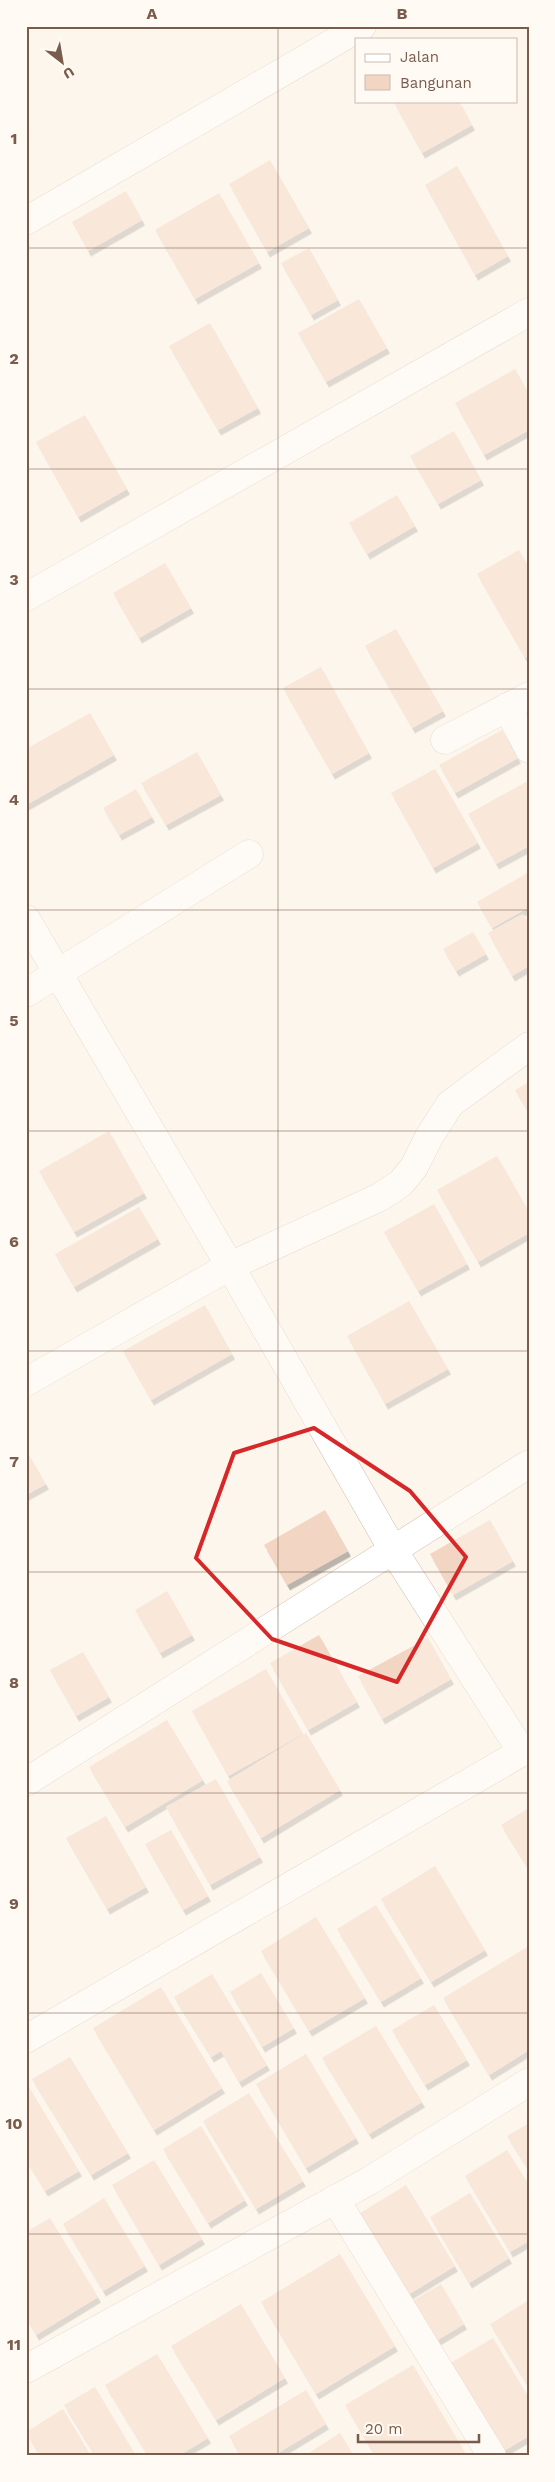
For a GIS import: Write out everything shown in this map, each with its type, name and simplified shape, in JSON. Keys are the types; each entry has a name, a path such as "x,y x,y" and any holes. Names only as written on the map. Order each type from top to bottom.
{"street":[{"path":"26,221 362,26"},
{"path":"26,597 529,312"},
{"path":"445,740 518,701 529,749"},
{"path":"26,993 249,854"},
{"path":"26,919 230,1266 393,1550 526,1750 26,2039"},
{"path":"26,1382 230,1266 380,1197 401,1183 414,1167 429,1137 450,1104 529,1046"},
{"path":"26,1782 529,1464"},
{"path":"26,2370 369,2181 529,2082"},
{"path":"335,2199 492,2456"}],"highlighted area":[{"path":"314,1428 410,1491 466,1557 397,1682 272,1639 196,1558 234,1453"}],"building":[{"path":"394,102 460,102 472,125 422,153"},
{"path":"270,160 309,228 267,252 229,184"},
{"path":"457,166 508,256 475,275 425,185"},
{"path":"126,191 142,220 88,251 72,222"},
{"path":"219,193 259,263 195,299 155,230"},
{"path":"309,248 338,300 311,315 281,263"},
{"path":"359,299 387,348 326,382 298,333"},
{"path":"210,323 258,408 218,430 169,346"},
{"path":"515,369 529,394 529,430 484,455 455,403"},
{"path":"85,415 127,489 78,517 36,442"},
{"path":"454,431 481,480 438,504 410,456"},
{"path":"397,495 415,526 367,554 349,523"},
{"path":"519,550 529,568 529,656 525,658 477,574"},
{"path":"165,563 191,608 139,638 113,593"},
{"path":"396,629 443,711 412,728 365,646"},
{"path":"321,667 369,753 332,774 283,688"},
{"path":"90,713 114,755 26,805 26,749"},
{"path":"502,730 518,758 455,793 439,765"},
{"path":"197,752 221,795 166,825 141,783"},
{"path":"435,769 478,843 433,868 391,793"},
{"path":"526,782 529,787 529,846 496,864 468,814"},
{"path":"136,789 152,817 119,835 103,808"},
{"path":"529,872 529,907 492,928 477,902"},
{"path":"523,914 529,924 529,966 512,976 488,933"},
{"path":"473,932 486,954 456,971 443,949"},
{"path":"529,1082 529,1113 515,1090"},
{"path":"109,1131 144,1193 74,1232 39,1171"},
{"path":"497,1156 529,1212 529,1233 478,1262 437,1190"},
{"path":"434,1204 467,1264 418,1291 384,1232"},
{"path":"139,1207 158,1239 74,1287 55,1254"},
{"path":"409,1301 448,1369 385,1404 347,1336"},
{"path":"205,1305 232,1354 151,1400 123,1351"},
{"path":"26,1450 46,1484 26,1495"},
{"path":"325,1510 348,1551 287,1585 264,1545"},
{"path":"490,1520 513,1561 453,1595 430,1554"},
{"path":"167,1591 192,1635 160,1653 135,1610"},
{"path":"319,1635 357,1702 308,1730 270,1663"},
{"path":"428,1638 451,1679 382,1719 358,1676"},
{"path":"83,1652 109,1697 76,1716 50,1670"},
{"path":"266,1669 303,1734 228,1776 192,1711"},
{"path":"167,1720 203,1780 125,1827 89,1767"},
{"path":"306,1733 340,1790 261,1838 227,1781"},
{"path":"216,1779 260,1857 210,1885 166,1807"},
{"path":"529,1808 529,1870 501,1825"},
{"path":"106,1816 146,1887 107,1909 66,1838"},
{"path":"171,1830 208,1896 183,1910 145,1844"},
{"path":"435,1866 485,1950 431,1982 381,1899"},
{"path":"376,1905 421,1978 381,2002 337,1929"},
{"path":"316,1917 365,1998 309,2031 261,1951"},
{"path":"529,1946 529,2050 489,2075 443,1998"},
{"path":"261,1973 294,2028 262,2047 230,1992"},
{"path":"212,1974 267,2065 239,2082 221,2051 211,2057 174,1997"},
{"path":"161,1987 222,2088 154,2130 93,2028"},
{"path":"434,2005 467,2060 425,2085 392,2030"},
{"path":"376,2026 422,2102 369,2134 322,2058"},
{"path":"306,2054 356,2138 306,2168 256,2084"},
{"path":"70,2057 128,2153 91,2175 32,2079"},
{"path":"26,2082 79,2171 45,2191 26,2160"},
{"path":"249,2093 303,2181 256,2209 203,2121"},
{"path":"529,2123 529,2171 507,2136"},
{"path":"201,2126 245,2200 208,2223 163,2149"},
{"path":"507,2150 529,2185 529,2241 510,2252 465,2176"},
{"path":"154,2160 202,2239 159,2265 112,2185"},
{"path":"406,2185 455,2266 406,2296 357,2215"},
{"path":"470,2193 509,2258 469,2283 430,2217"},
{"path":"104,2198 145,2266 103,2291 63,2224"},
{"path":"50,2218 98,2297 36,2335 26,2318 26,2232"},
{"path":"340,2254 395,2346 316,2394 261,2302"},
{"path":"441,2284 464,2324 436,2341 412,2301"},
{"path":"529,2300 529,2388 490,2324"},
{"path":"241,2304 285,2378 216,2420 171,2346"},
{"path":"493,2338 529,2398 529,2436 500,2453 447,2365"},
{"path":"157,2354 208,2438 178,2456 148,2456 105,2385"},
{"path":"413,2365 467,2456 375,2456 345,2405"},
{"path":"95,2387 136,2456 95,2456 64,2405"},
{"path":"306,2390 326,2424 273,2456 240,2456 229,2436"},
{"path":"63,2409 91,2456 40,2456 26,2432"},
{"path":"340,2433 354,2456 304,2456"}]}
